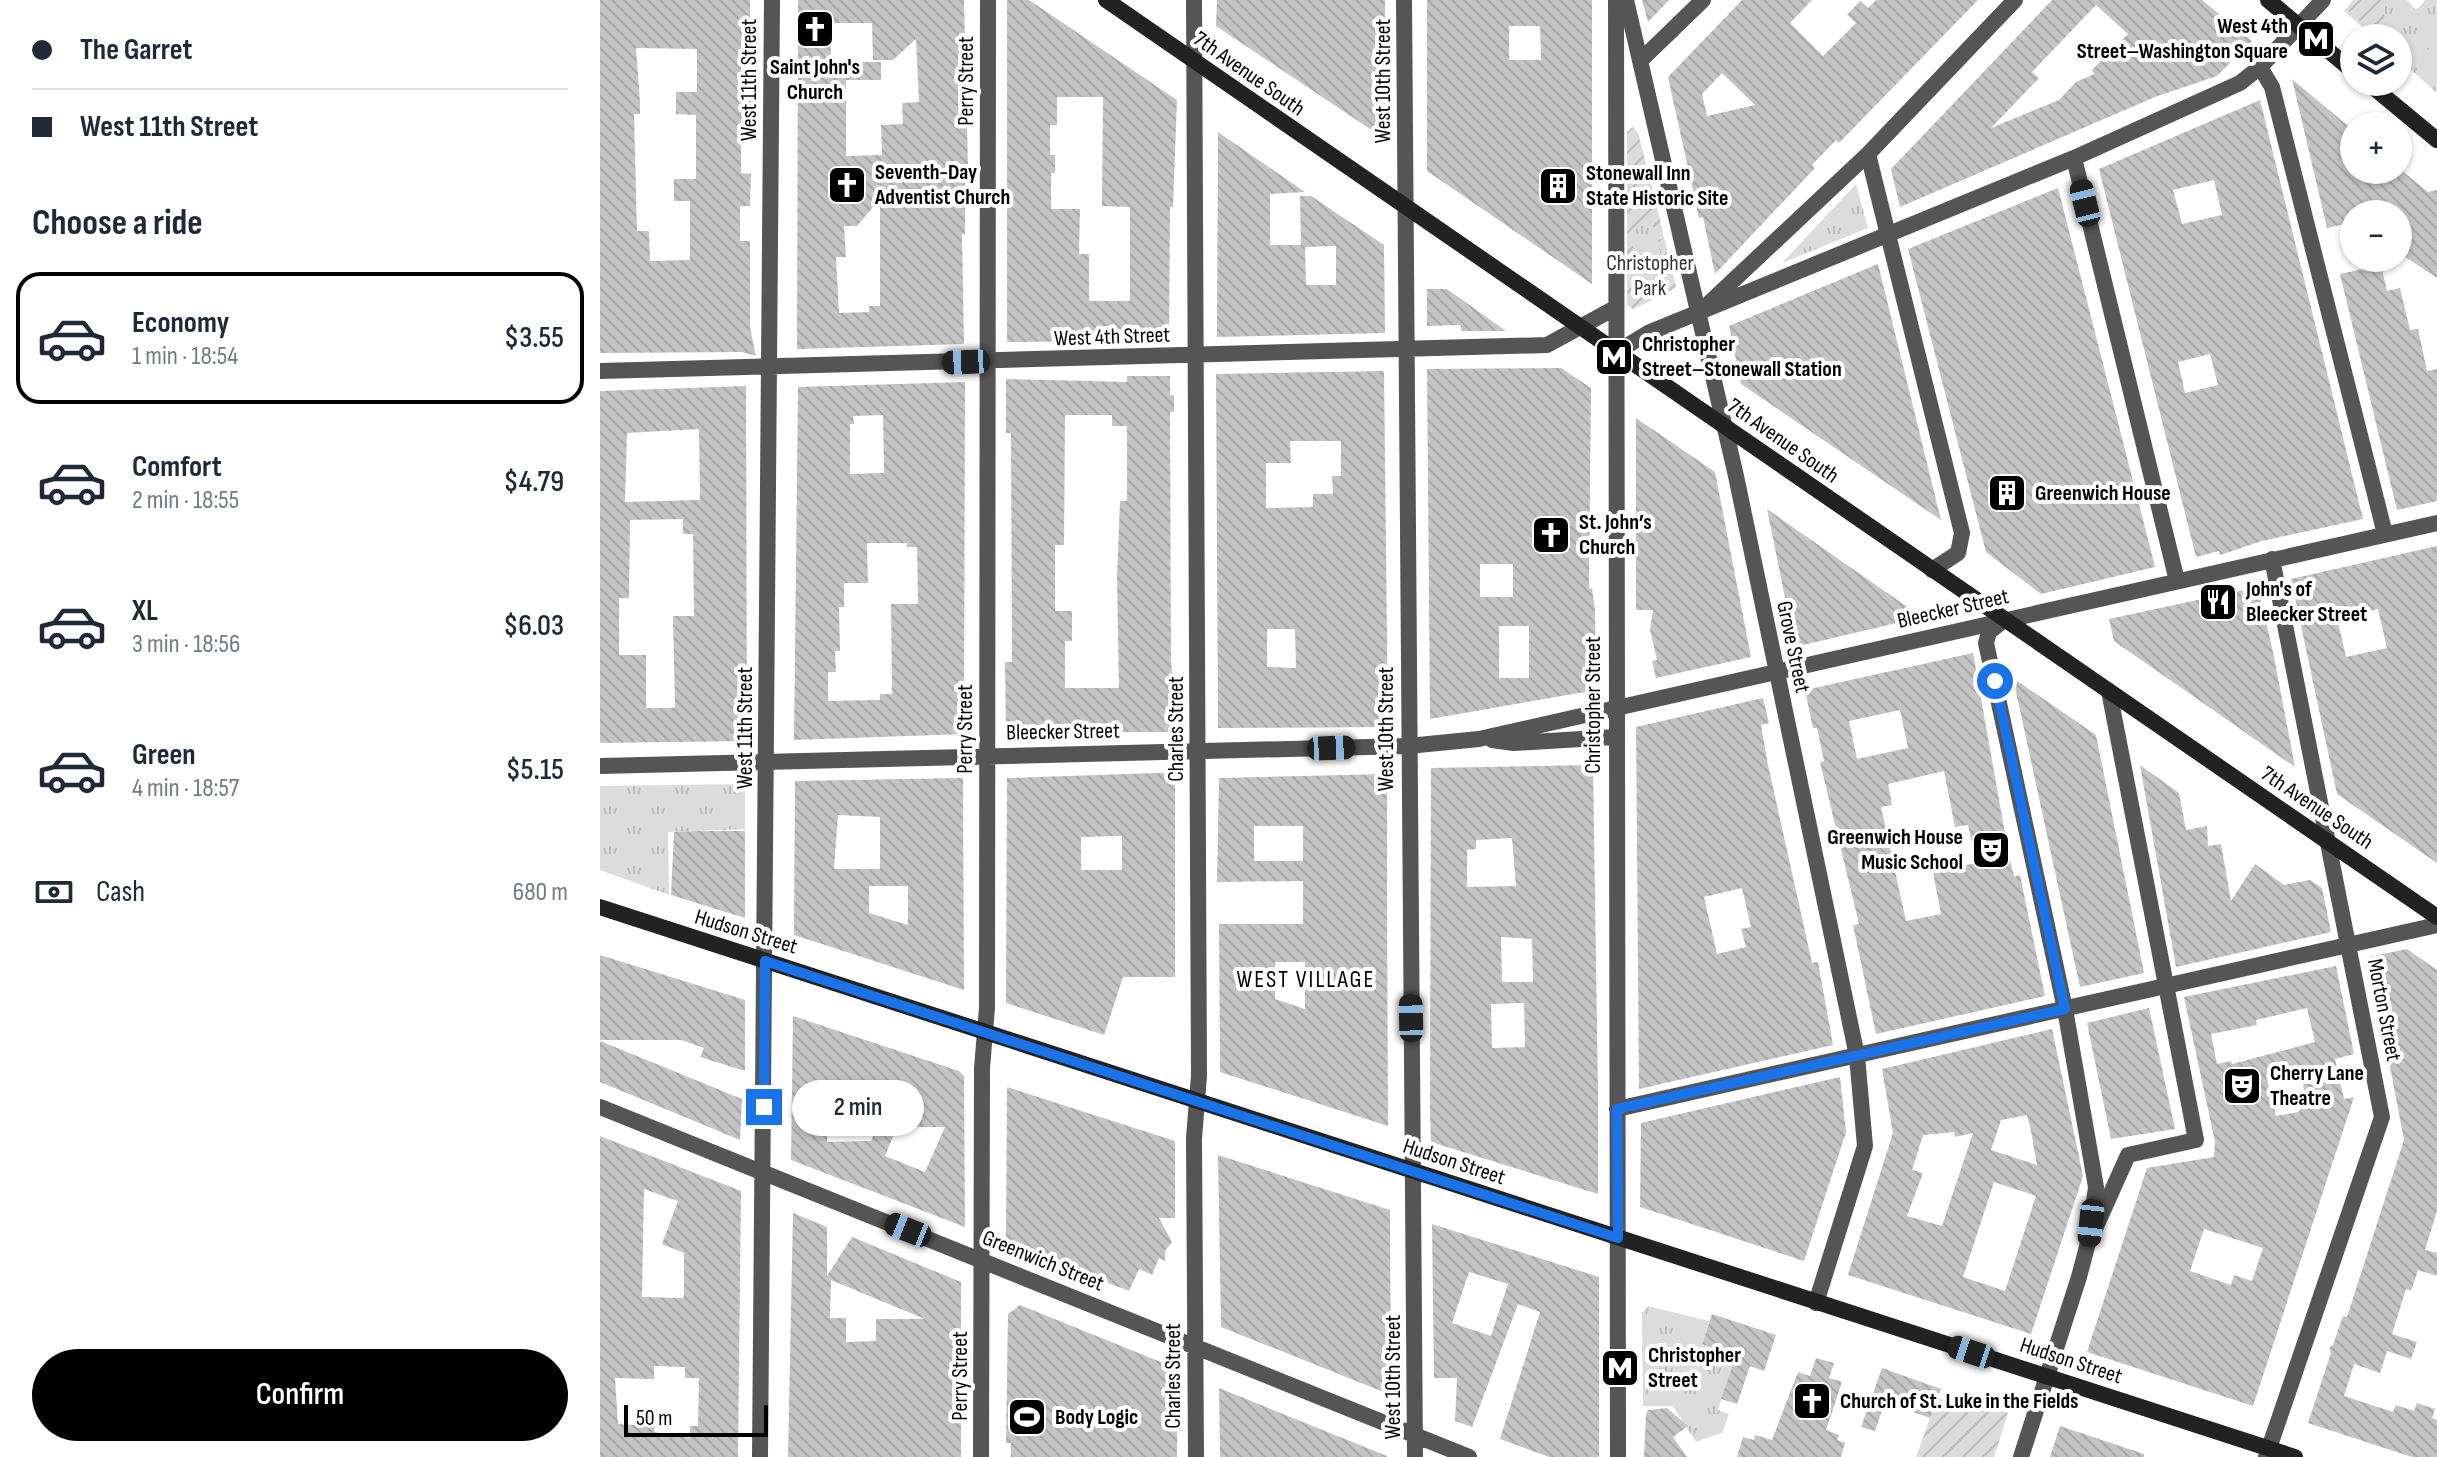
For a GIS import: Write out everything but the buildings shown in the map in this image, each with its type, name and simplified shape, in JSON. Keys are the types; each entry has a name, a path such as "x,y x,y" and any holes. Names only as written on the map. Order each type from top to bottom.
{"main road":[{"name":"7th Avenue South","path":"1106,0 1405,209 2437,917"},
{"path":"2268,0 2340,60"},
{"path":"2384,96 2437,140"},
{"name":"Hudson Street","path":"600,907 2048,1376 2268,1453 2295,1457"}],"street":[{"name":"West 11th Street","path":"760,1457 772,0"},
{"name":"Perry Street","path":"981,1457 982,1068 987,1033 988,0"},
{"name":"Charles Street","path":"1194,0 1199,1102 1194,1138 1196,1457"},
{"name":"West 10th Street","path":"1404,0 1415,1457"},
{"name":"Christopher Street","path":"1616,0 1614,737 1618,1457"},
{"name":"Grove Street","path":"1626,0 1725,428 1857,1056 1865,1146 1816,1303"},
{"path":"1640,61 1703,0"},
{"path":"1699,312 1868,154 2015,0"},
{"path":"1615,353 1648,333 2074,158 2240,83 2260,67 2323,0"},
{"path":"2260,67 2272,87 2385,534"},
{"path":"1868,154 1962,533 1958,553 1932,570"},
{"path":"2074,158 2177,581"},
{"name":"West 4th Street","path":"600,371 1406,352 1547,345 1615,308"},
{"name":"Bleecker Street","path":"600,766 1408,746 1479,739 2437,523"},
{"name":"Morton Street","path":"2268,1453 2382,1117 2272,559"},
{"path":"2005,620 1989,632 1986,643 2065,1009 2094,1163 2096,1187 2089,1239"},
{"path":"2021,1457 2089,1239 2128,1155 2196,1140 2109,691"},
{"name":"Bleecker Street","path":"1479,739 1514,743 1614,737"},
{"path":"1617,1109 2437,925"},
{"name":"Greenwich Street","path":"600,1107 1469,1457"}],"green space":[{"path":"2353,0 2407,0 2416,10 2426,0 2437,0 2437,93 2412,71 2412,24 2359,24 2344,11"},
{"path":"2359,0 2383,0 2385,24 2364,24 2348,11"},
{"path":"2437,38 2437,80 2417,64"},
{"name":"Christopher Park","path":"1633,127 1638,133 1676,287 1633,309 1627,305 1627,132"},
{"path":"1633,127 1638,133 1663,232 1657,233 1653,226 1645,224 1636,229 1634,240 1627,240 1627,132"},
{"path":"1856,184 1868,228 1782,263"},
{"path":"1664,238 1676,287 1659,298 1656,287 1667,275 1658,240"},
{"path":"1633,246 1634,276 1640,290 1648,290 1651,301 1633,309 1627,305 1627,247"},
{"path":"745,784 745,829 668,832 669,895 600,870 600,786"},
{"path":"1648,1306 1709,1321 1702,1344 1719,1350 1716,1361 1732,1367 1718,1410 1729,1414 1722,1433 1696,1442 1673,1406 1643,1406 1642,1313"},
{"path":"1953,1394 2008,1413 1994,1457 1916,1457 1937,1398 1950,1402"}],"place":[{"name":"Saint John's Church","path":"815,29"},
{"name":"West 4th Street–Washington Square","path":"2316,39"},
{"name":"Seventh-Day Adventist Church","path":"847,185"},
{"name":"Stonewall Inn State Historic Site","path":"1558,186"},
{"name":"Christopher Street–Stonewall Station","path":"1614,357"},
{"name":"Greenwich House","path":"2007,493"},
{"name":"St. John’s Church","path":"1551,535"},
{"name":"John's of Bleecker Street","path":"2218,602"},
{"name":"Greenwich House Music School","path":"1991,850"},
{"name":"Cherry Lane Theatre","path":"2242,1086"},
{"name":"Christopher Street","path":"1620,1368"},
{"name":"Church of St. Luke in the Fields","path":"1812,1401"},
{"name":"Body Logic","path":"1027,1417"}],"district":[{"name":"WEST VILLAGE","path":"1306,979"}],"route":[{"path":"764,1107 765,961 1618,1238 1617,1109 2065,1009 1995,681"}]}
